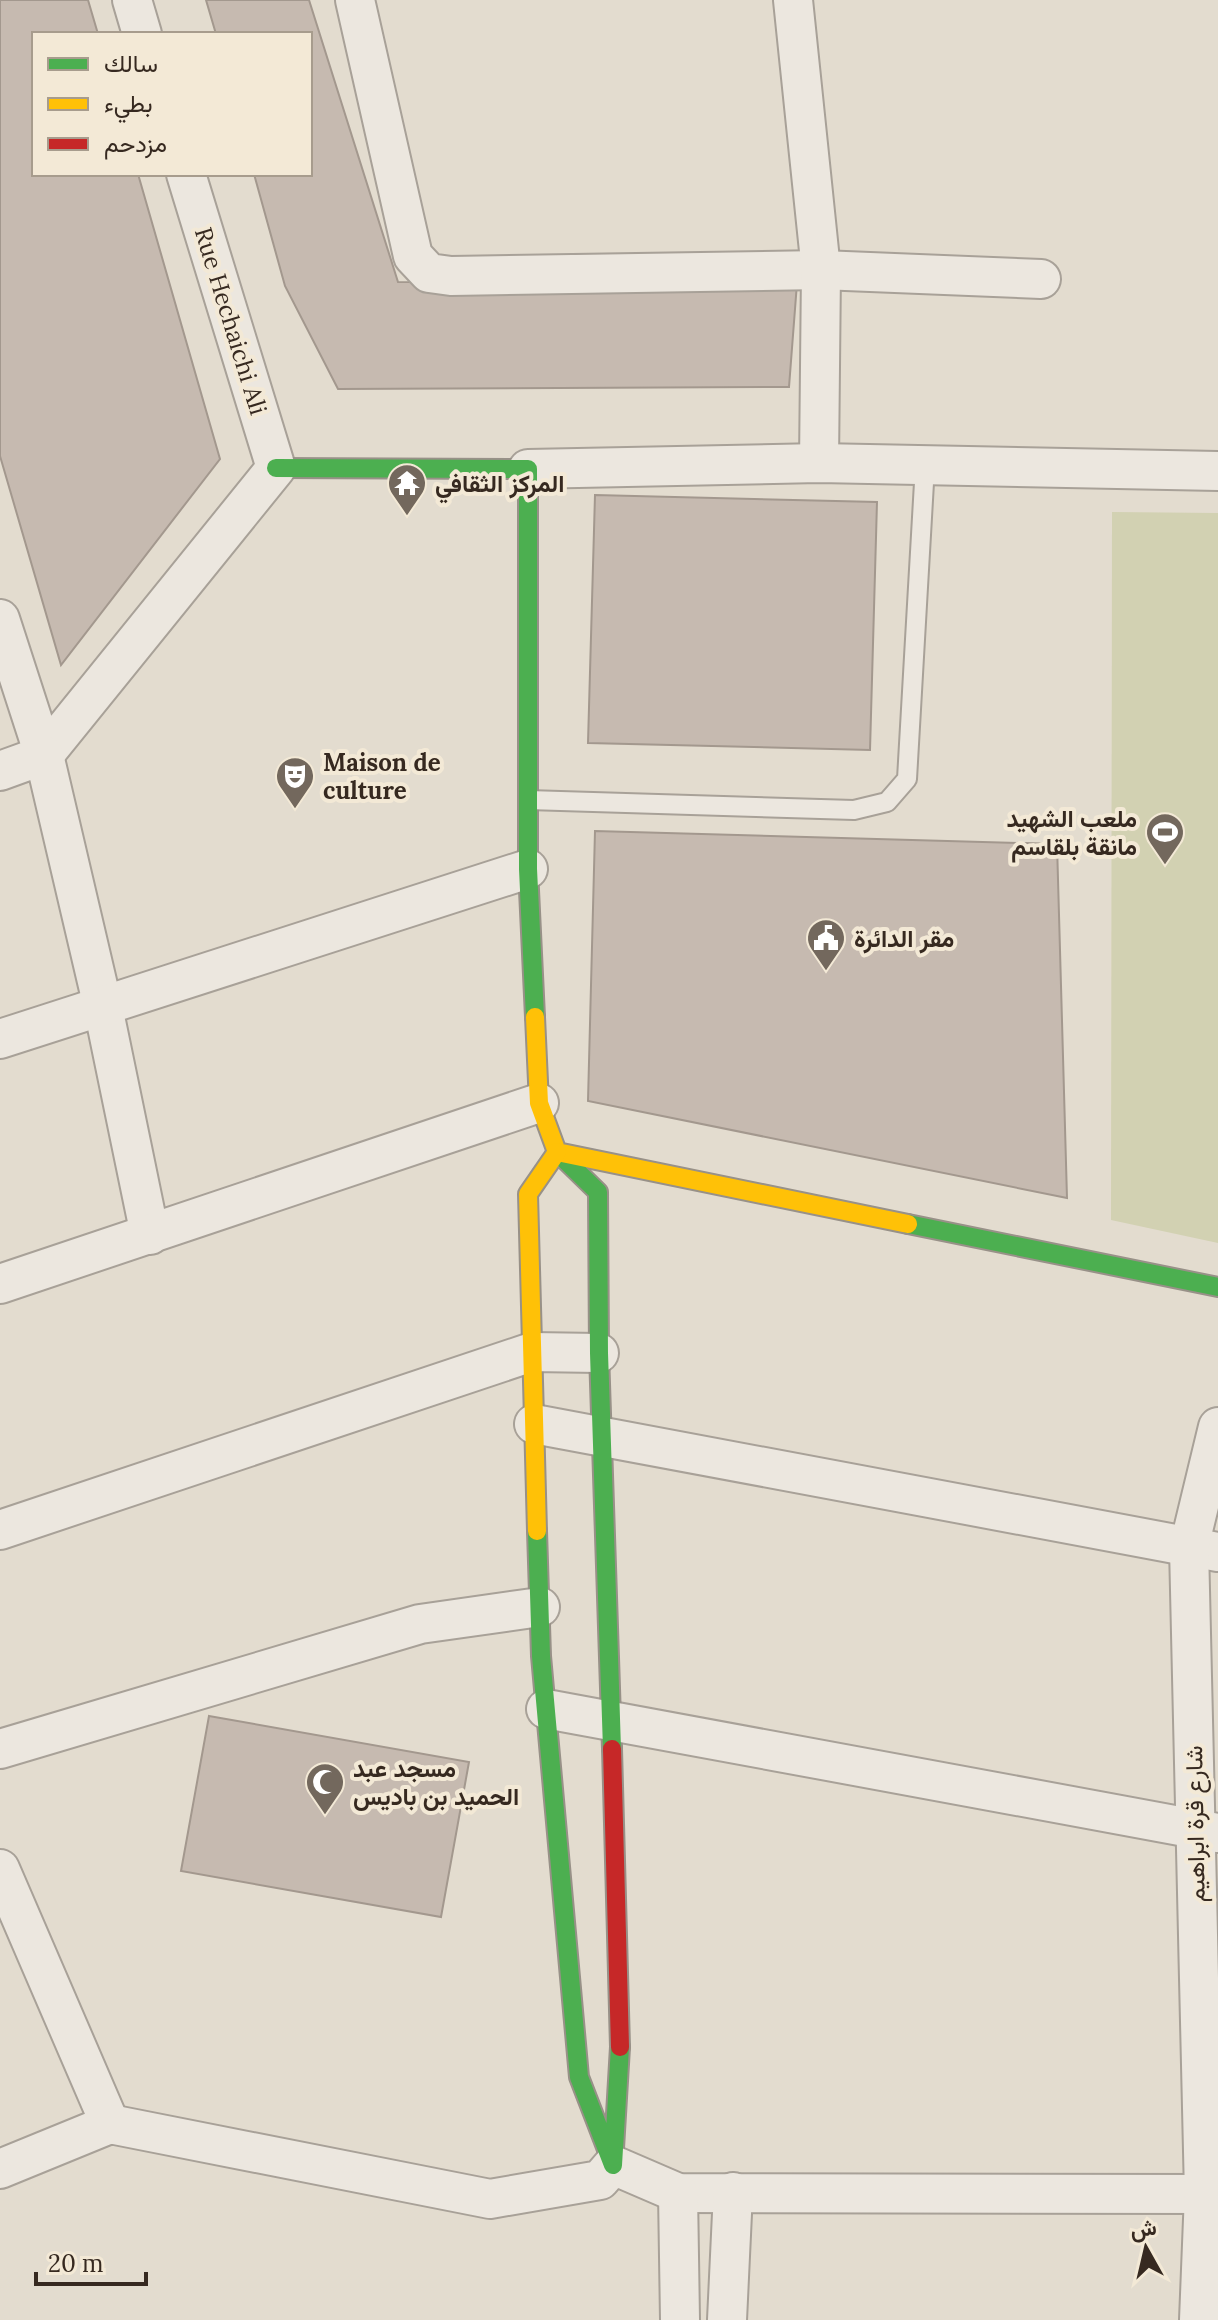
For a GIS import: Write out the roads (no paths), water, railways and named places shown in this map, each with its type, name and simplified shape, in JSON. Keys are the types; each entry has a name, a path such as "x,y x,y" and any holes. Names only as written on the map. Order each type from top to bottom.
{"street":[{"path":"132,0 141,32"},
{"path":"355,0 413,256 429,273 451,276 821,270 1041,279"},
{"path":"793,0 821,270 819,463"},
{"name":"Rue Hechaichi Ali","path":"187,176 276,468"},
{"path":"0,771 44,755 276,468 528,469 819,463 1218,471"},
{"path":"0,2169 110,2124 490,2199 600,2180 613,2165 621,2031 601,1436 598,1192 557,1152 539,1103 528,869 528,469"},
{"path":"0,619 44,755 103,1007 150,1235"},
{"path":"0,1039 528,869"},
{"path":"0,1284 539,1103"},
{"path":"557,1152 1218,1287"},
{"path":"557,1152 528,1194 540,1607 546,1709 579,2077 613,2165 678,2193 1211,2194"},
{"path":"0,1530 532,1352 599,1353"},
{"path":"534,1424 1204,1549"},
{"name":"شارع قرة ابراهيم","path":"1199,2320 1211,2194 1204,1549 1218,1427"},
{"path":"0,1749 420,1624 540,1607"},
{"path":"546,1709 1206,1830"},
{"path":"0,1869 110,2124"},
{"path":"727,2320 733,2192"},
{"path":"678,2193 680,2320"}],"lane":[{"path":"528,800 854,810 887,802 907,779 925,465"}],"place":[{"name":"المركز الثقافي","path":"407,517"},
{"name":"Maison de culture","path":"295,810"},
{"name":"ملعب الشهيد مانقة بلقاسم","path":"1165,866"},
{"name":"مقر الدائرة","path":"826,972"},
{"name":"مسجد عبد الحميد بن باديس","path":"325,1816"}]}
